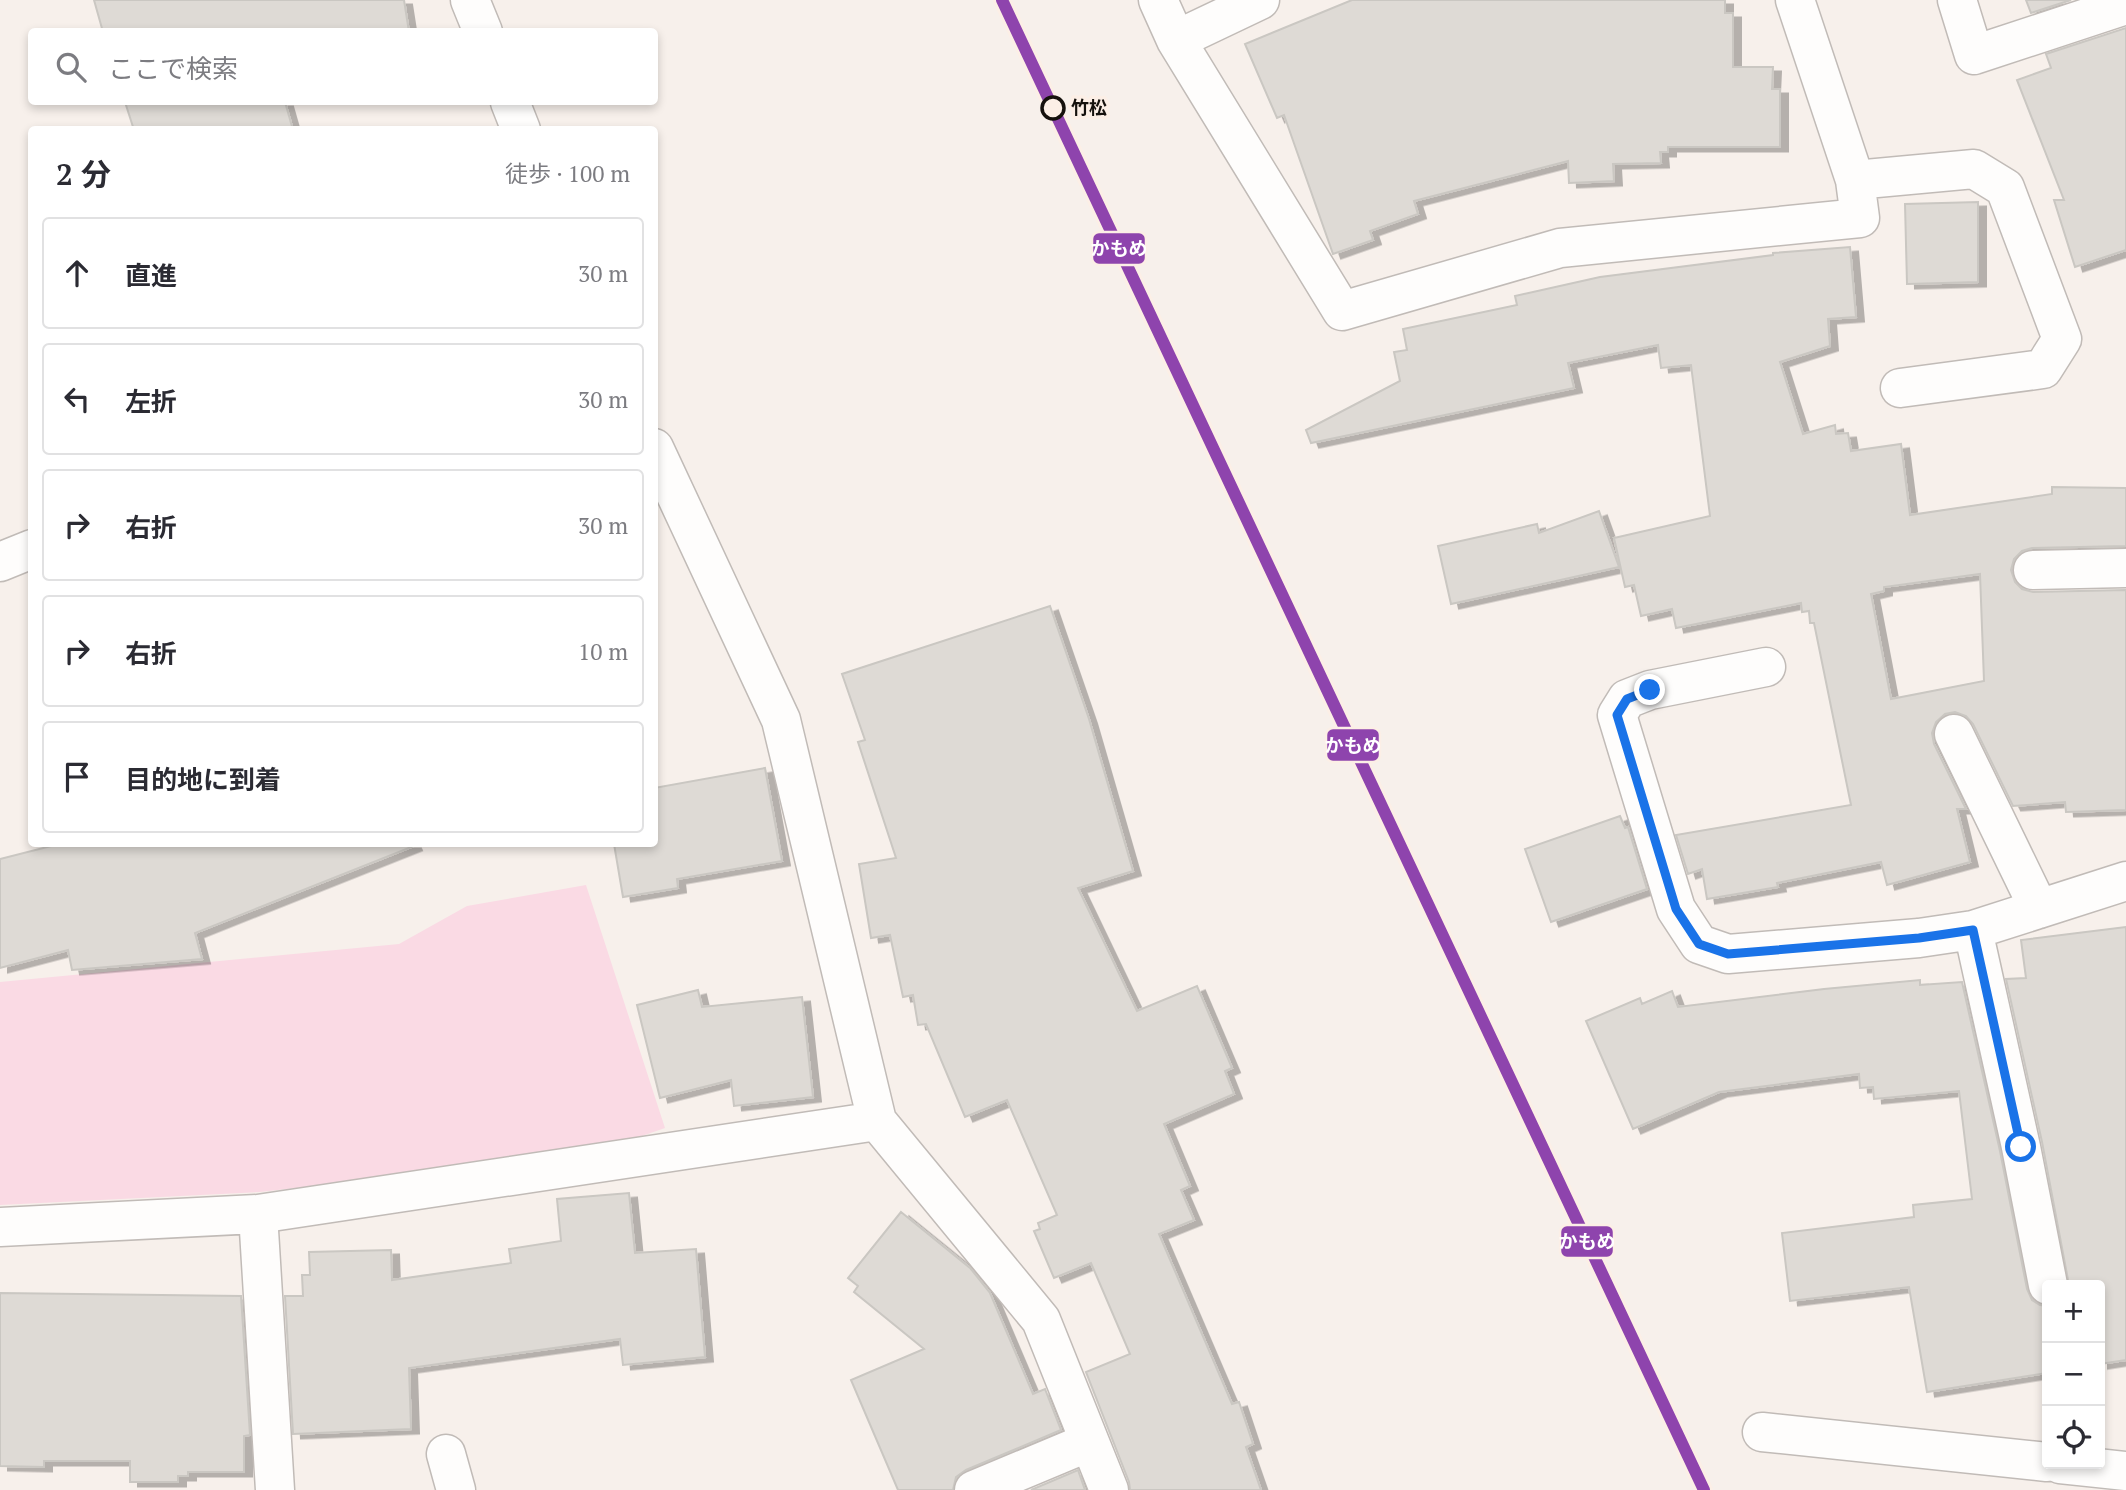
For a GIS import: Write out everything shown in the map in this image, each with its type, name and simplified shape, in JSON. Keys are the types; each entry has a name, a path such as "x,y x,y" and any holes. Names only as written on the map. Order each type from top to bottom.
{"street":[{"path":"470,0 481,28"},
{"path":"1158,0 1176,40 1342,311 1560,247 1860,218 1855,180 1795,0"},
{"path":"1176,40 1260,0"},
{"path":"1957,0 1974,55 2126,5"},
{"path":"511,105 519,126"},
{"path":"1855,180 1973,169 2005,188 2062,339 2043,369 1900,388"},
{"path":"658,457 781,720 877,1121 1041,1320 1108,1490"},
{"path":"0,562 28,551"},
{"path":"2033,570 2126,568"},
{"path":"1766,667 1650,690 1627,699 1617,715 1676,909 1699,944 1728,954 1919,938 1973,930 2126,881"},
{"path":"1954,734 2039,909"},
{"path":"1973,930 2047,1280"},
{"path":"0,1227 258,1214 877,1121"},
{"path":"258,1214 275,1490"},
{"path":"1762,1432 2042,1466"},
{"path":"974,1490 1089,1442"},
{"path":"446,1454 456,1490"},
{"path":"2071,1469 2126,1471"}],"shaded area":[{"path":"586,885 665,1128 587,1155 260,1192 0,1205 0,982 399,944 467,906"}],"building":[{"path":"94,0 404,0 408,28 102,28"},
{"path":"1352,0 1725,0 1725,13 1733,13 1733,67 1773,67 1772,89 1780,89 1780,147 1668,147 1668,152 1660,152 1661,163 1613,164 1614,181 1569,183 1568,161 1414,201 1418,214 1370,231 1373,240 1333,254 1284,115 1277,118 1245,44"},
{"path":"2026,0 2071,0 2031,13"},
{"path":"2126,28 2126,250 2075,267 2054,200 2064,200 2017,80 2051,68 2046,54"},
{"path":"126,105 286,105 292,126 133,126"},
{"path":"1978,202 1978,282 1907,284 1905,204"},
{"path":"1850,247 1856,317 1828,319 1830,346 1780,362 1803,434 1835,425 1836,434 1848,433 1851,451 1901,444 1910,515 2052,494 2052,487 2126,488 2126,546 2032,548 2022,551 2014,559 2011,570 2015,582 2022,589 2033,592 2126,590 2126,810 2066,812 2065,802 2013,806 1973,724 1966,716 1955,712 1945,714 1936,722 1932,733 1934,744 1966,809 1957,809 1970,862 1887,885 1881,862 1777,883 1778,887 1707,899 1702,869 1688,874 1676,835 1851,805 1814,623 1810,623 1809,611 1802,612 1801,603 1676,628 1672,609 1641,616 1634,585 1625,587 1614,538 1710,516 1691,365 1661,368 1658,345 1568,363 1574,388 1311,443 1306,430 1400,381 1394,352 1407,350 1403,329 1517,305 1515,296 1600,277 1773,253","holes":["1980,574 1984,681 1891,699 1871,594 1884,591 1884,587"]},
{"path":"1599,511 1619,567 1451,604 1438,546 1537,524 1539,533"},
{"path":"1050,606 1089,719 1133,871 1078,888 1137,1011 1197,986 1232,1068 1225,1071 1234,1094 1164,1124 1190,1186 1181,1190 1194,1220 1159,1234 1232,1404 1239,1402 1253,1444 1246,1447 1261,1490 1130,1490 1086,1372 1130,1354 1091,1263 1054,1278 1034,1231 1040,1229 1038,1223 1057,1215 1007,1100 965,1117 926,1024 918,1025 913,995 903,997 890,935 871,938 859,864 896,858 858,742 865,740 842,674"},
{"path":"765,768 782,861 677,879 678,888 623,897 615,847 658,847 658,787"},
{"path":"1620,816 1625,828 1628,827 1647,889 1551,922 1525,849"},
{"path":"47,847 411,847 195,933 202,959 72,970 68,950 0,968 0,859"},
{"path":"2126,927 2126,1360 2105,1363 2105,1280 2068,1280 2042,1142 2006,979 2026,978 2021,940"},
{"path":"1920,980 1920,985 1962,982 2000,1151 2027,1289 2032,1300 2042,1305 2042,1374 1927,1392 1909,1287 1790,1301 1782,1233 1914,1217 1913,1205 1972,1199 1959,1091 1874,1099 1873,1087 1860,1088 1859,1074 1719,1092 1633,1129 1586,1021 1640,998 1642,1004 1672,991 1678,1007"},
{"path":"698,990 702,1007 802,997 813,1097 734,1106 731,1080 660,1098 637,1005"},
{"path":"629,1193 635,1253 696,1249 705,1357 623,1365 620,1339 409,1368 411,1429 293,1434 285,1296 303,1296 302,1275 310,1275 309,1252 391,1250 392,1280 511,1263 509,1249 561,1241 557,1199"},
{"path":"901,1212 970,1268 990,1293 1033,1394 1045,1389 1061,1430 966,1470 956,1477 953,1490 898,1490 851,1380 924,1349 854,1292 858,1286 848,1278"},
{"path":"0,1293 241,1296 250,1435 244,1436 244,1472 188,1472 188,1476 178,1476 178,1482 130,1482 130,1461 44,1461 44,1467 0,1466"},
{"path":"1078,1470 1085,1490 1031,1490"}],"transit line":[{"name":"かもめ","path":"1002,0 1704,1490"}],"place":[{"name":"竹松","path":"1053,108"}],"route":[{"path":"1650,690 1627,699 1617,715 1676,909 1699,944 1728,954 1919,938 1973,930 2021,1147"}]}
